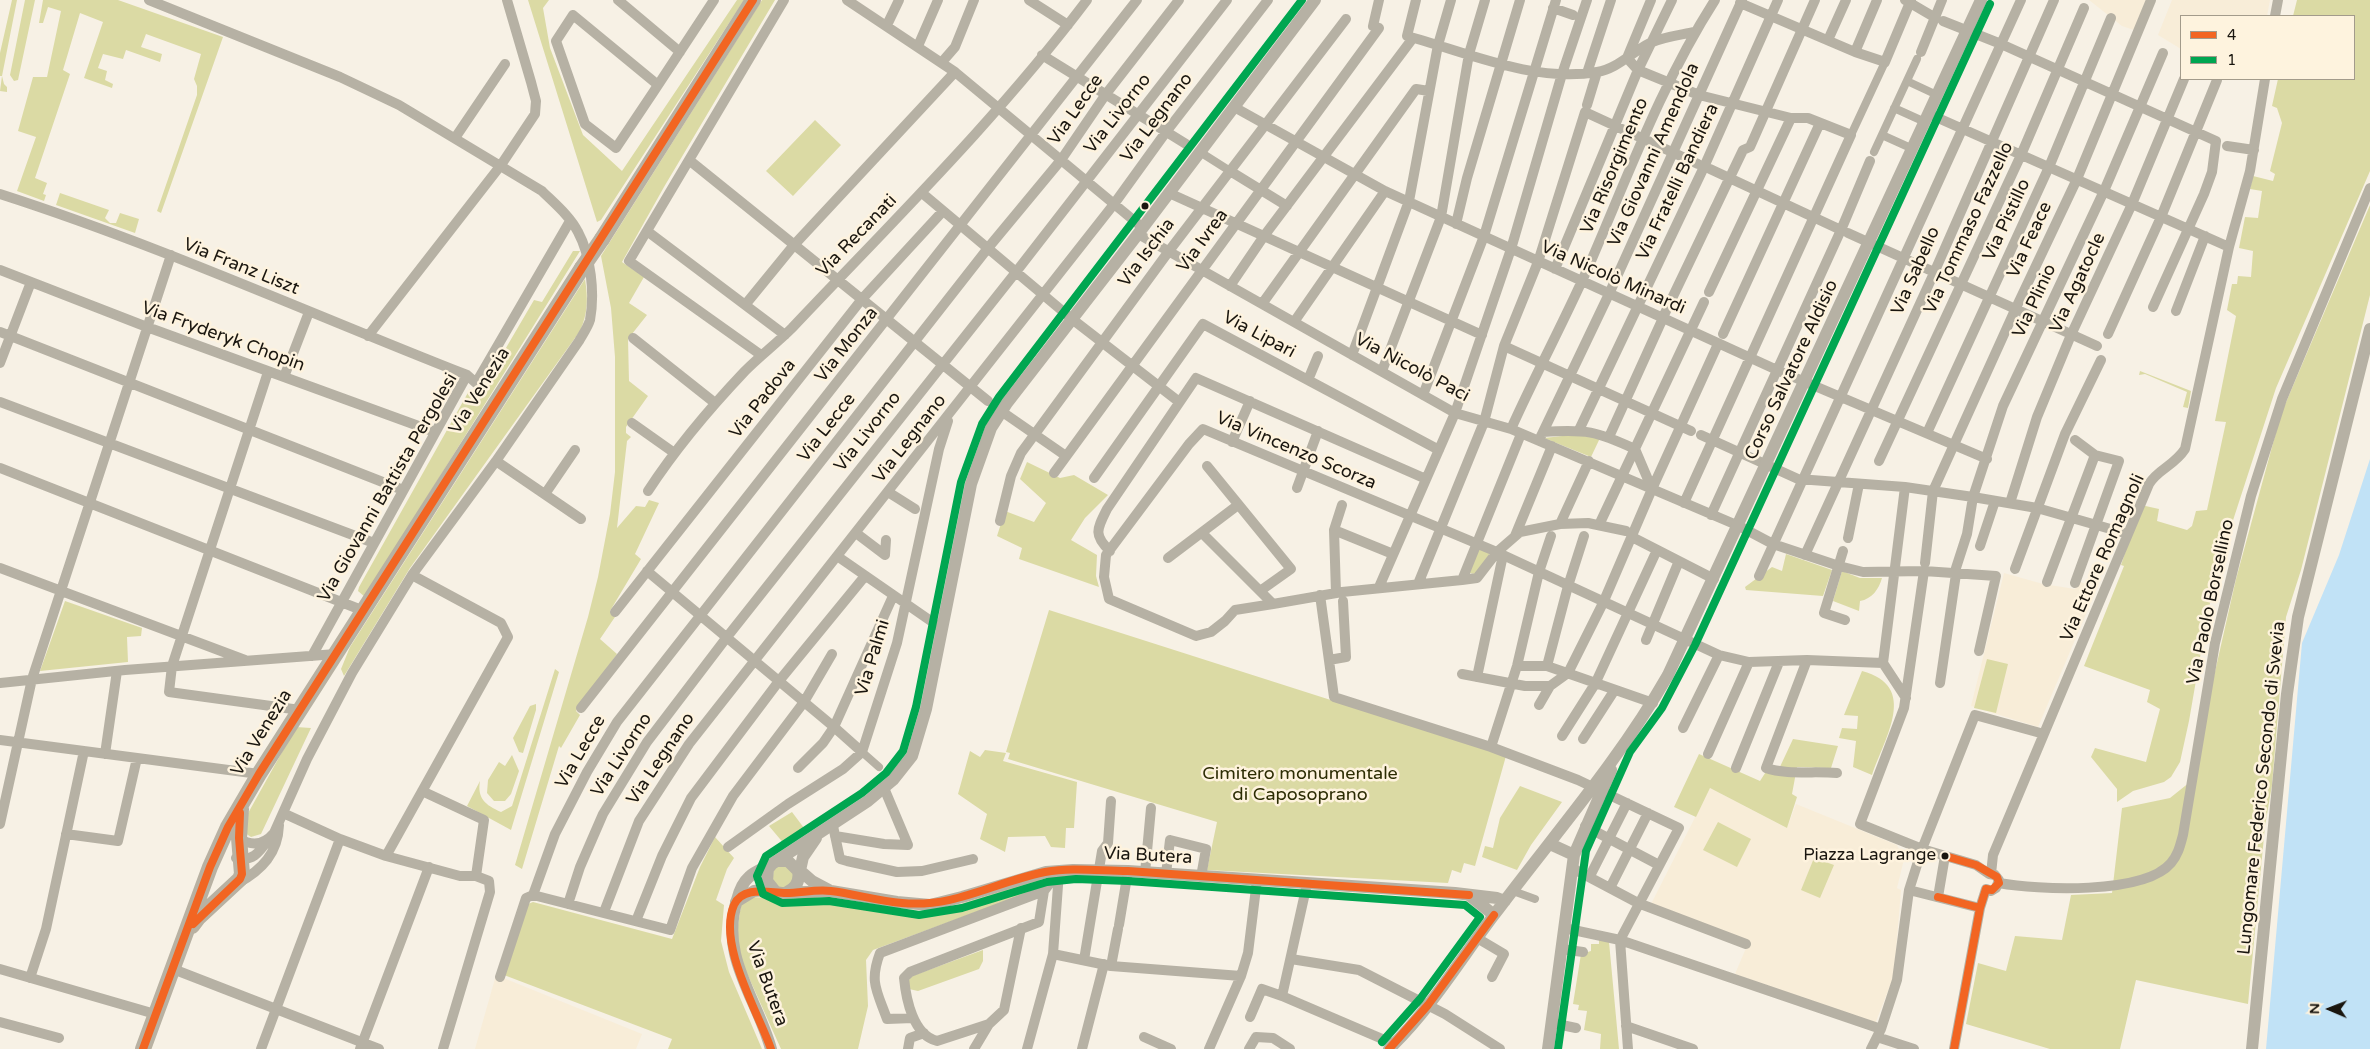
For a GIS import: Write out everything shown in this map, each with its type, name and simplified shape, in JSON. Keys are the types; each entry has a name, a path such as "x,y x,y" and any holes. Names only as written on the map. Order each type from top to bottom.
{"main road":[{"name":"Via Venezia","path":"184,938 228,827 259,774 753,0"},
{"path":"143,1049 184,938 198,918 240,879 239,838 241,805"},
{"path":"234,886 226,888 215,884 211,879 212,865 223,856 239,862"}],"street":[{"path":"149,0 340,77 399,105 542,190 578,231 586,255 591,288 589,322 579,341 496,461 412,575 352,672 268,840 254,857 239,862"},
{"path":"368,336 501,166 535,114 536,101 507,0"},
{"path":"618,0 680,52"},
{"path":"761,355 629,262 784,0"},
{"name":"Via Nicolò Paci","path":"847,0 859,3 887,25 955,72 1114,204 1140,231 1168,251 1455,413 1516,432 1541,437 1552,446 1739,526 1773,544 1839,566 1863,572 1894,573 1924,567 1996,576 1979,651"},
{"path":"887,25 899,0"},
{"path":"918,46 938,0"},
{"path":"942,62 955,47 974,0"},
{"path":"1029,0 1068,25"},
{"name":"Via Recanati","path":"648,492 674,452 715,403 761,355 785,335 837,279 922,194 1000,109 1087,0"},
{"name":"Via Monza","path":"581,708 888,320 1030,134 1137,0"},
{"name":"Via Lecce","path":"500,977 526,898 533,896 555,834 586,772 617,722 988,248 1061,160 1106,94 1179,0"},
{"name":"Via Livorno","path":"568,904 580,867 603,814 647,742 727,637 1087,182 1227,0"},
{"name":"Via Legnano","path":"604,912 639,821 689,744 1114,204 1166,132 1268,0"},
{"path":"831,891 812,881 798,870 788,861 775,863 766,875 770,887 781,892 796,886 798,870 803,857 818,836 834,831 884,788 912,756 926,709 971,484 979,456 1001,411 1315,0"},
{"name":"Via Ivrea","path":"1054,473 1296,142 1376,27 1379,0"},
{"path":"1230,286 1264,236 1324,157 1410,37 1416,0"},
{"path":"1352,355 1409,202 1438,45 1451,0"},
{"path":"1382,371 1441,217 1469,54 1486,0"},
{"path":"1456,224 1520,0"},
{"path":"1379,587 1455,413 1511,249 1562,74 1587,0"},
{"path":"1418,584 1484,422 1504,346 1538,262 1586,109 1592,73 1611,0"},
{"path":"1627,58 1651,0"},
{"path":"1555,269 1616,127 1638,70 1672,0"},
{"path":"1699,17 1708,0"},
{"name":"Via Risorgimento","path":"1462,580 1541,363 1582,282 1669,82 1694,32 1715,0"},
{"name":"Via Fratelli Bandiera","path":"1579,430 1600,389 1732,104 1778,0"},
{"path":"1609,437 1729,178 1743,150 1750,147 1815,0"},
{"path":"1828,40 1846,0"},
{"path":"1855,52 1877,0"},
{"path":"1711,514 1738,452 1845,231 1872,156 1919,56 1939,19 1942,0"},
{"name":"Corso Salvatore Aldisio","path":"1596,789 1621,747 1652,703 1686,641 1981,0"},
{"path":"1759,576 2021,0"},
{"name":"Via Sabello","path":"1806,555 2054,0"},
{"name":"Via Feace","path":"1922,849 1860,824 1904,708 1933,491 2077,179 2151,0"},
{"path":"2276,15 2278,0"},
{"path":"658,85 573,16 556,41 585,124 616,148 658,85 680,52 712,1"},
{"path":"1684,503 1885,62 1908,1 1939,19 1967,32 2002,44 2216,141 2212,172 2153,307"},
{"path":"1741,2 1855,52 1885,62"},
{"name":"Via Giovanni Amendola","path":"1541,437 1609,294 1741,2"},
{"path":"1423,395 1484,236 1555,4 1574,14"},
{"name":"Via Tommaso Fazzello","path":"1879,460 2021,154 2059,70 2084,8"},
{"name":"Via Pistillo","path":"1927,432 2049,167 2111,18"},
{"name":"Via Ischia","path":"1000,520 1011,476 1021,453 1034,434 1168,251 1346,19"},
{"path":"1410,37 1533,72 1562,74 1592,73 1614,66 1652,43 1694,32"},
{"name":"Via Plinio","path":"1940,683 1956,571 1967,534 1973,496 2004,406 2104,191 2163,53"},
{"path":"1042,55 1186,144"},
{"path":"1627,58 1638,70 1699,95 1791,118 1808,118 1851,135"},
{"path":"455,138 505,64"},
{"path":"745,305 794,245 955,72"},
{"name":"Via Agatocle","path":"2010,503 2037,417 2071,335 2132,204 2184,80"},
{"path":"2108,334 2161,217 2217,80"},
{"name":"Via Ettore Romagnoli","path":"1990,874 1993,855 2128,534 2154,477 2178,460 2185,449 2229,247 2254,150 2265,80"},
{"path":"1907,81 1937,95"},
{"path":"1262,304 1416,89 1429,91"},
{"name":"Via Nicolò Minardi","path":"1234,107 1385,190 1441,217 1637,307 1664,316 1691,331 1721,339 1750,358 1777,370 1987,459"},
{"path":"1894,108 1963,128 2229,247"},
{"path":"1586,109 1616,127 1698,164"},
{"path":"1709,292 1791,118"},
{"path":"1539,705 1550,686 1568,673 1603,602 1629,534 1652,489 1820,123"},
{"path":"1882,135 1913,149"},
{"path":"2227,146 2254,150"},
{"path":"1200,152 1286,206"},
{"path":"689,160 988,401"},
{"path":"1710,169 2043,323 2097,346"},
{"name":"Via Paolo Borsellino","path":"1999,883 2047,889 2100,887 2142,879 2157,874 2170,865 2178,853 2183,836 2218,630 2251,496 2282,399 2370,188"},
{"path":"1294,322 1385,190"},
{"path":"1169,193 1482,335"},
{"name":"Via Franz Liszt","path":"0,194 50,210 171,255 368,336 467,374"},
{"path":"922,194 1072,319 1133,367 1160,385 1178,401"},
{"name":"Via Padova","path":"615,612 862,300 943,211"},
{"name":"Via Giovanni Battista Pergolesi","path":"312,656 467,374 476,383 570,221"},
{"path":"647,231 785,335"},
{"path":"2176,311 2204,236"},
{"path":"0,824 32,678 171,255"},
{"name":"Via Fryderyk Chopin","path":"0,270 147,327 435,432"},
{"path":"0,363 31,282"},
{"path":"1599,525 1704,302"},
{"path":"284,378 309,312"},
{"name":"Via Lipari","path":"1094,478 1203,324 1439,450"},
{"name":"Lungomare Federico Secondo di Svevia","path":"2252,1049 2287,694 2298,617 2370,329"},
{"path":"0,332 403,490"},
{"path":"633,338 715,403"},
{"path":"1504,346 1691,431"},
{"path":"1308,380 1318,356"},
{"path":"2015,569 2065,434 2101,360"},
{"path":"268,372 172,666 169,692 300,710"},
{"path":"1426,479 1196,378 1178,401 1101,521 1098,533 1100,541 1108,553 1104,577 1109,599 1196,636 1211,632 1226,621 1236,610 1336,592 1477,578 1520,532 1560,524 1588,523 1629,534 1714,579"},
{"path":"1232,442 1250,401"},
{"path":"0,402 374,543"},
{"path":"1001,411 1066,456"},
{"name":"Via Palmi","path":"728,847 788,804 843,770 862,752 897,643 939,449 951,413"},
{"path":"632,423 674,452"},
{"name":"Via Vincenzo Scorza","path":"1108,553 1189,444 1203,429 1500,553 1626,614 1719,656 1749,662 1807,660 1883,664"},
{"path":"1541,437 1579,430 1609,437 1635,449 1652,489"},
{"path":"1297,488 1318,431"},
{"path":"2065,434 2095,455 2119,462 2075,583"},
{"path":"1701,435 1803,480 1905,487 1973,496 2036,508 2128,534"},
{"path":"1515,536 1552,446"},
{"path":"545,494 575,450"},
{"path":"2047,582 2095,455"},
{"path":"496,461 581,519"},
{"path":"1560,524 1589,461"},
{"path":"1207,466 1291,569 1260,592"},
{"path":"0,468 364,611"},
{"path":"1848,538 1859,484"},
{"path":"1905,487 1883,664 1906,698"},
{"path":"888,492 915,509"},
{"path":"1980,546 1995,501"},
{"path":"1168,558 1238,505"},
{"path":"1336,592 1334,530 1342,505"},
{"path":"1334,530 1393,554"},
{"path":"856,533 885,555 886,540"},
{"path":"1202,533 1273,604"},
{"path":"1491,747 1517,666 1539,572 1551,536"},
{"path":"1547,666 1568,586 1584,536"},
{"path":"1562,736 1595,684 1657,550"},
{"path":"1843,551 1824,613 1845,620"},
{"path":"1477,676 1500,553"},
{"path":"837,556 941,628"},
{"path":"1646,640 1680,561"},
{"path":"0,568 248,661"},
{"path":"647,571 755,660 879,767"},
{"path":"386,856 508,637 501,623 412,575"},
{"path":"636,921 670,839 691,798 779,681 865,576"},
{"path":"1320,595 1334,697 1491,747 1596,789 1679,828 1620,940 1628,1049"},
{"path":"798,768 822,743 834,727 893,596"},
{"path":"1329,660 1346,657 1342,602"},
{"path":"0,683 32,678 336,654"},
{"path":"533,896 604,912 670,930 692,868 733,796 804,702 832,654"},
{"path":"1683,728 1719,656"},
{"path":"1807,660 1766,768 1779,773 1802,771 1837,773"},
{"path":"1708,754 1749,662"},
{"path":"1736,768 1779,662"},
{"path":"1517,666 1547,666 1652,703"},
{"path":"105,754 117,671"},
{"path":"1462,674 1524,686 1550,686"},
{"path":"1583,739 1614,691"},
{"path":"1871,1049 1879,1033 1897,980 1908,890 1922,849 1975,716 2044,734"},
{"path":"0,740 259,774"},
{"path":"30,978 46,929 84,751"},
{"path":"66,834 118,841 137,758"},
{"path":"834,831 858,840 884,844 908,844 884,788"},
{"path":"1548,1049 1573,860 1596,789"},
{"path":"1250,1017 1262,989 1282,996 1391,1046 1428,1005 1494,914 1596,789"},
{"path":"422,791 484,820 476,876"},
{"path":"1084,960 1102,851 1108,843 1111,801"},
{"path":"1590,876 1628,803"},
{"path":"1145,873 1151,808"},
{"path":"1610,888 1648,813"},
{"path":"281,817 386,856 460,876 476,876 489,881 490,892 443,1049"},
{"path":"234,886 250,876 272,855 279,837 281,817"},
{"path":"1585,826 1658,865"},
{"path":"834,831 840,859 897,872 922,871 973,859"},
{"name":"Via Butera","path":"771,1049 734,953 732,917 739,891 749,876 775,863 798,846 818,836"},
{"path":"239,838 246,843 254,844 268,840"},
{"path":"261,1049 340,839"},
{"path":"1166,874 1170,840 1206,849 1201,877"},
{"path":"1547,847 1573,860 1590,876 1638,903 1746,944"},
{"path":"1922,849 1976,865 1997,877 1999,883 1994,890 1986,889"},
{"path":"1938,897 1946,856"},
{"path":"362,1046 429,867"},
{"path":"989,1024 937,1041 930,1039 913,1018 904,978 910,972 1039,922 1044,891 1059,871"},
{"path":"1027,1049 1053,954 1059,871"},
{"path":"1082,1049 1118,927 1128,871"},
{"name":"Via Butera","path":"831,891 897,902 930,905 1046,872 1128,871 1469,895 1505,901"},
{"path":"1954,1049 1980,908 1986,889 1983,880 1990,874"},
{"path":"1209,1049 1241,976 1248,953 1257,880"},
{"path":"1282,996 1307,884"},
{"path":"1908,890 1980,908"},
{"path":"736,902 754,891 831,891"},
{"path":"913,1018 886,1019 873,981 874,968 880,953 1044,891"},
{"path":"1513,891 1535,899"},
{"path":"1469,895 1494,914"},
{"path":"974,1049 989,1024 1004,1010 1021,928"},
{"path":"1564,928 1620,940 1879,1033 1914,1049"},
{"path":"1477,938 1504,954 1492,977"},
{"path":"1561,949 1583,952"},
{"path":"1053,954 1108,965 1241,976"},
{"path":"1291,959 1359,970 1428,1005 1500,1049"},
{"path":"0,969 156,1014"},
{"path":"173,969 362,1046 379,1049"},
{"path":"0,1022 59,1038"},
{"path":"1552,1023 1576,1028"},
{"path":"1626,1026 1693,1049"},
{"path":"908,1049 910,1038 924,1033"},
{"path":"1144,1037 1171,1049"},
{"path":"1249,1049 1256,1037 1273,1038 1290,1049"}],"shaded area":[{"path":"2089,0 2146,0 2134,30 2122,26"},
{"path":"2172,0 2270,0 2267,15 2180,15 2180,48 2158,35"},
{"path":"2004,573 2043,584 2075,589 2078,581 2097,588 2038,727 1971,706"},
{"path":"1710,788 1787,828 1796,804 1897,845 1904,859 1897,888 1901,890 1894,976 1875,1024 1735,974 1749,941 1650,906"},
{"path":"496,975 642,1034 636,1049 475,1049"}],"green space":[{"path":"12,0 17,0 2,76 0,76 0,53"},
{"path":"25,0 35,0 18,80 14,81 10,75"},
{"path":"43,0 118,0 223,37 161,213 157,211 197,95 197,86 194,79 201,54 146,34 141,47 162,54 160,62 126,50 123,59 103,54 98,68 107,71 105,80 113,84 112,88 84,78 103,22 80,13 63,70 70,74 35,178 47,183 43,194 46,195 44,201 17,191 36,137 18,131 33,77 47,77 61,11 48,7 43,23 39,23"},
{"path":"528,0 549,0 543,8 550,48 583,135 622,171 737,0 744,0 601,220 597,222"},
{"path":"762,0 775,0 664,187 622,262 644,277 629,303 647,315 628,339 629,381 648,396 626,427 626,433 631,437 627,441 617,528 636,506 645,507 649,500 659,503 635,554 641,559 610,611 615,617 600,639 617,654 576,711 580,715 561,748 559,746 522,869 515,865 588,617 610,514 615,472 615,357 611,308 601,256"},
{"path":"2297,0 2370,0 2370,171 2276,388 2225,545 2208,611 2180,762 2171,777 2164,782 2133,791 2117,802 2117,789 2091,757 2095,748 2146,762 2160,709 2147,702 2150,690 2084,666 2124,566 2121,565 2141,505 2159,509 2157,521 2187,530 2192,526 2196,511 2207,510 2226,422 2215,421 2236,316 2227,310 2232,284 2237,284 2238,276 2251,277 2253,251 2239,248 2245,217 2258,218 2262,191 2250,189 2253,176 2273,181 2275,174 2270,171 2282,123 2277,108 2272,106 2278,80 2355,80 2355,15 2293,15"},
{"path":"2,76 7,87 7,92 0,91"},
{"path":"815,120 841,145 793,196 766,171"},
{"path":"60,193 109,210 105,218 110,223 116,223 120,213 139,219 135,233 56,205"},
{"path":"2370,205 2370,295 2301,570 2286,617 2272,785 2265,826 2248,1004 2136,980 2120,1049 2050,1049 1966,1024 1978,963 2006,971 2015,936 2062,940 2071,895 2112,893 2122,808 2170,798 2190,782 2236,579 2281,414"},
{"path":"573,251 580,251 365,597 358,591 359,587 470,389 479,394 534,300 542,302"},
{"path":"585,279 587,306 580,331 410,568 344,676 341,669 350,647"},
{"path":"2140,371 2191,391 2188,408 2183,407 2187,392 2145,374 2139,375"},
{"path":"1580,434 1600,438 1591,457 1544,438"},
{"path":"1027,462 1060,478 1074,475 1108,495 1085,518 1071,540 1097,555 1096,576 1099,587 1019,559 1022,548 997,536 1005,511 1034,522 1046,503 1020,479"},
{"path":"1478,548 1490,554 1475,574 1469,573"},
{"path":"1786,554 1832,570 1823,596 1746,590 1745,587 1772,567 1782,571"},
{"path":"1842,571 1860,578 1882,578 1874,593 1860,601 1859,611 1833,601"},
{"path":"65,601 142,628 141,636 127,637 128,662 40,671"},
{"name":"Cimitero monumentale di Caposoprano","path":"1049,610 1506,756 1475,866 1464,863 1461,873 1452,870 1448,883 1207,870 1217,822 1008,759 1010,753 1006,752"},
{"path":"1987,659 2008,664 1996,713 1974,708"},
{"path":"555,669 559,672 511,830 467,806 480,781 481,796 487,804 501,812 512,806"},
{"path":"1862,671 1879,678 1889,688 1894,700 1890,729 1872,775 1853,767 1856,741 1839,738 1842,728 1857,729 1858,716 1844,715"},
{"path":"536,704 536,710 523,753 519,752 513,738 530,706"},
{"path":"296,727 311,728 261,834 251,837 245,833 242,824"},
{"path":"1793,739 1838,746 1831,768 1797,767 1792,794 1797,797 1787,828 1710,788 1696,817 1674,807 1699,754 1760,781 1769,767 1778,771"},
{"path":"985,750 1006,753 1003,761 1077,782 1074,828 1066,828 1065,848 1051,847 1045,836 1008,837 1005,852 980,839 987,814 958,794 970,751 980,757"},
{"path":"512,755 519,771 511,794 505,801 494,801 487,793 488,780 499,762 505,766"},
{"path":"1520,786 1562,802 1531,845 1517,870 1482,857 1485,846 1493,848 1500,818"},
{"path":"792,812 807,832 785,845 769,826"},
{"path":"1718,822 1751,839 1737,867 1703,850"},
{"path":"715,837 734,858 727,869 716,900 724,905 721,941 729,972 762,1049 668,1049 672,1039 504,975 528,904 533,902 672,939 700,867"},
{"path":"1814,858 1834,865 1820,898 1801,890"},
{"path":"789,865 796,878 786,889 772,885 774,867"},
{"path":"1038,879 1042,883 1041,888 873,950 866,960 868,1006 858,1049 781,1049 741,960 736,938 741,905 750,897 794,899 809,896 874,908 936,912"},
{"path":"1599,940 1609,942 1619,1049 1600,1049 1601,1034 1584,1030 1587,1011 1578,1010 1579,1005 1573,1004 1581,954 1591,951 1591,944 1599,944"},
{"path":"983,950 983,961 979,969 918,991 909,989 908,981 912,976"}],"water":[{"path":"2370,459 2370,1049 2266,1049 2302,643 2339,555"}],"transit line":[{"name":"4","path":"143,1049 210,867 228,827 259,774 753,0"},
{"name":"1","path":"1302,0 999,397 982,424 961,482 916,707 903,751 886,773 862,793 766,856 757,876 763,894 782,903 829,901 919,915 962,908 1047,882 1076,879 1465,905 1480,917 1420,999 1382,1042"},
{"name":"1","path":"1558,1049 1586,851 1630,752 1662,708 1695,645 1990,4"},
{"name":"4","path":"193,924 240,879 242,874 239,838 240,813"},
{"name":"4","path":"1945,856 1976,865 1997,877 1999,883 1992,890 1986,889"},
{"name":"4","path":"771,1049 741,978 731,939 730,921 734,905 738,899 750,892 840,892 893,902 922,904 958,898 1026,876 1076,869 1469,895"},
{"name":"4","path":"1954,1049 1980,908 1986,889"},
{"name":"4","path":"1938,897 1980,908"},
{"name":"4","path":"1389,1049 1428,1005 1494,915"}],"place":[{"name":"Piazza Lagrange","path":"1945,856"}]}
